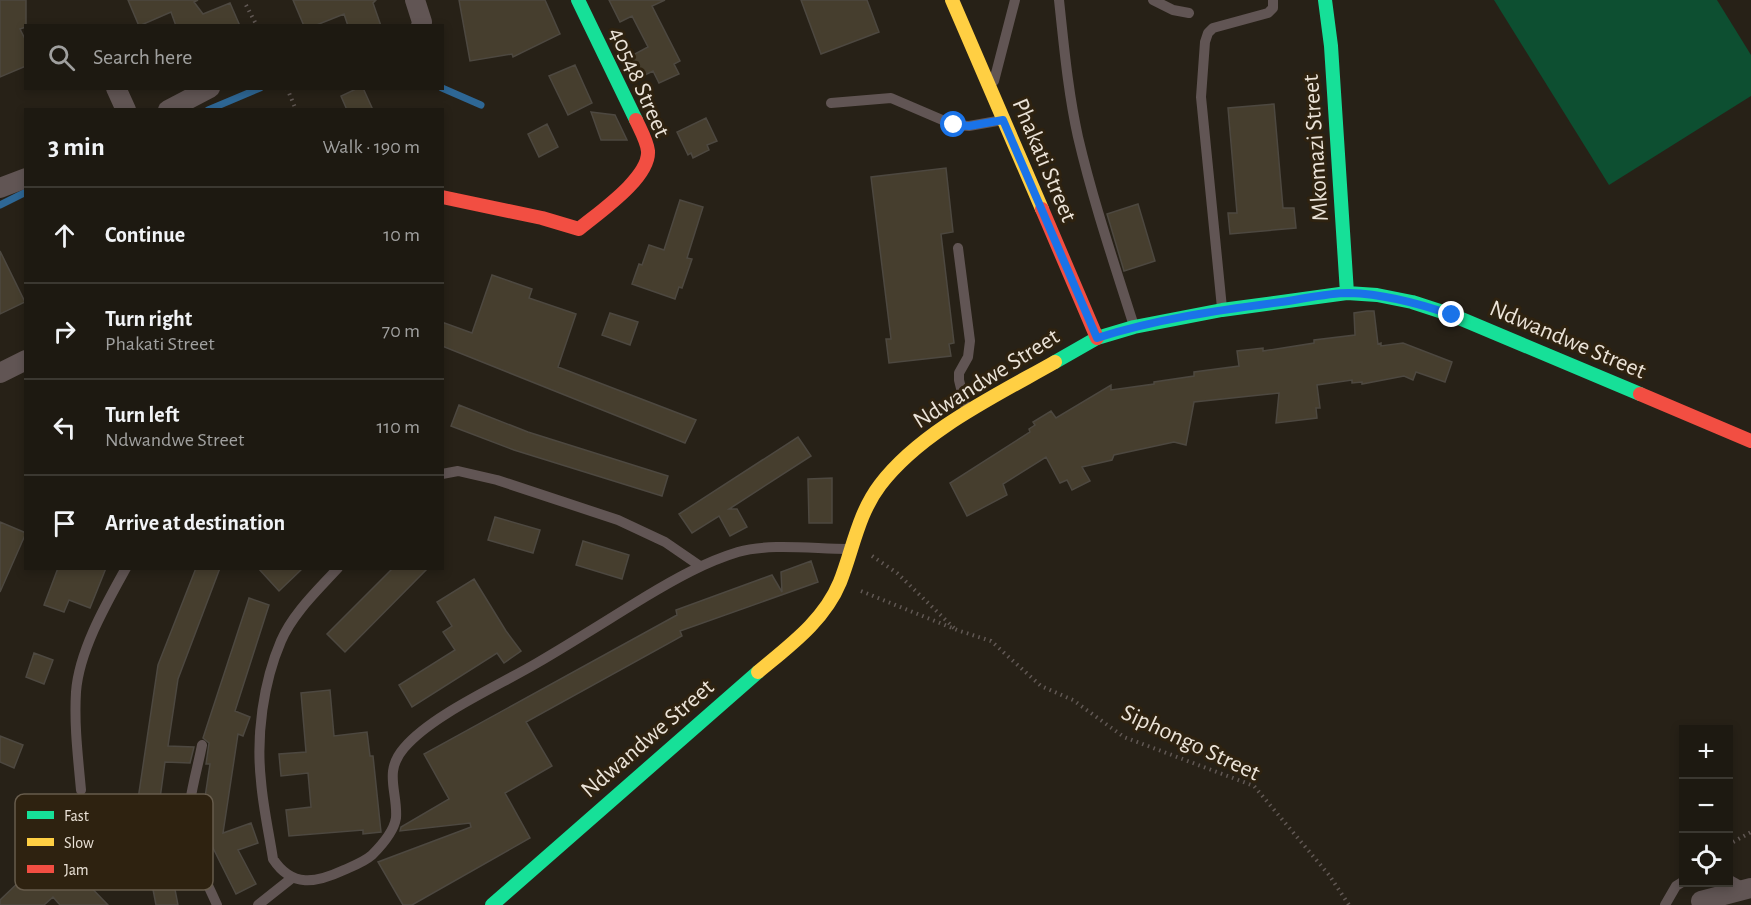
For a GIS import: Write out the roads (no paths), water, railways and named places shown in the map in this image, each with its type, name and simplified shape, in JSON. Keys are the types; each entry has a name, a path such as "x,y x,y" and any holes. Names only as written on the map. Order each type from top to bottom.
{"street":[{"path":"415,0 422,24"},
{"name":"40548 Street","path":"444,197 542,218 579,229 633,183 645,166 648,151 640,128 578,0"},
{"name":"Phakati Street","path":"952,0 1097,338"},
{"name":"Mkomazi Street","path":"1325,0 1331,46 1347,293"},
{"path":"117,90 125,108"},
{"path":"172,108 206,90"},
{"path":"0,188 24,179"},
{"name":"Ndwandwe Street","path":"492,905 798,638 824,612 840,582 863,513 880,485 911,452 967,412 1097,338 1134,327 1222,310 1347,293 1377,295 1413,302 1452,315 1751,441"},
{"path":"0,373 24,361"},
{"path":"1701,901 1749,889"}],"lane":[{"path":"992,93 1015,0"},
{"path":"1059,0 1067,71 1082,153 1134,327"},
{"path":"1153,0 1173,10 1190,13"},
{"path":"1222,310 1201,97 1205,42 1208,33 1213,28 1269,13 1273,8 1272,0"},
{"path":"831,103 891,98 954,125 969,126 1003,120"},
{"path":"958,248 970,341 968,357 959,373 958,380 967,412"},
{"path":"444,474 458,471 497,480 618,520 665,542 700,566"},
{"path":"336,570 298,613 282,640 262,712 260,780 273,859 280,870 292,878 312,881 329,877 371,856 385,840 396,817 392,776 396,761 414,737 442,717 537,664 700,566 740,551 762,548 851,546"},
{"path":"81,790 76,734 76,690 86,651 125,570"},
{"path":"193,794 202,745"},
{"path":"258,905 292,878"},
{"path":"1733,881 1749,889"},
{"path":"1665,905 1679,884"},
{"path":"211,890 217,905"}],"waterway":[{"path":"444,89 481,105"},
{"path":"213,108 255,90"},
{"path":"0,205 24,193"}]}
